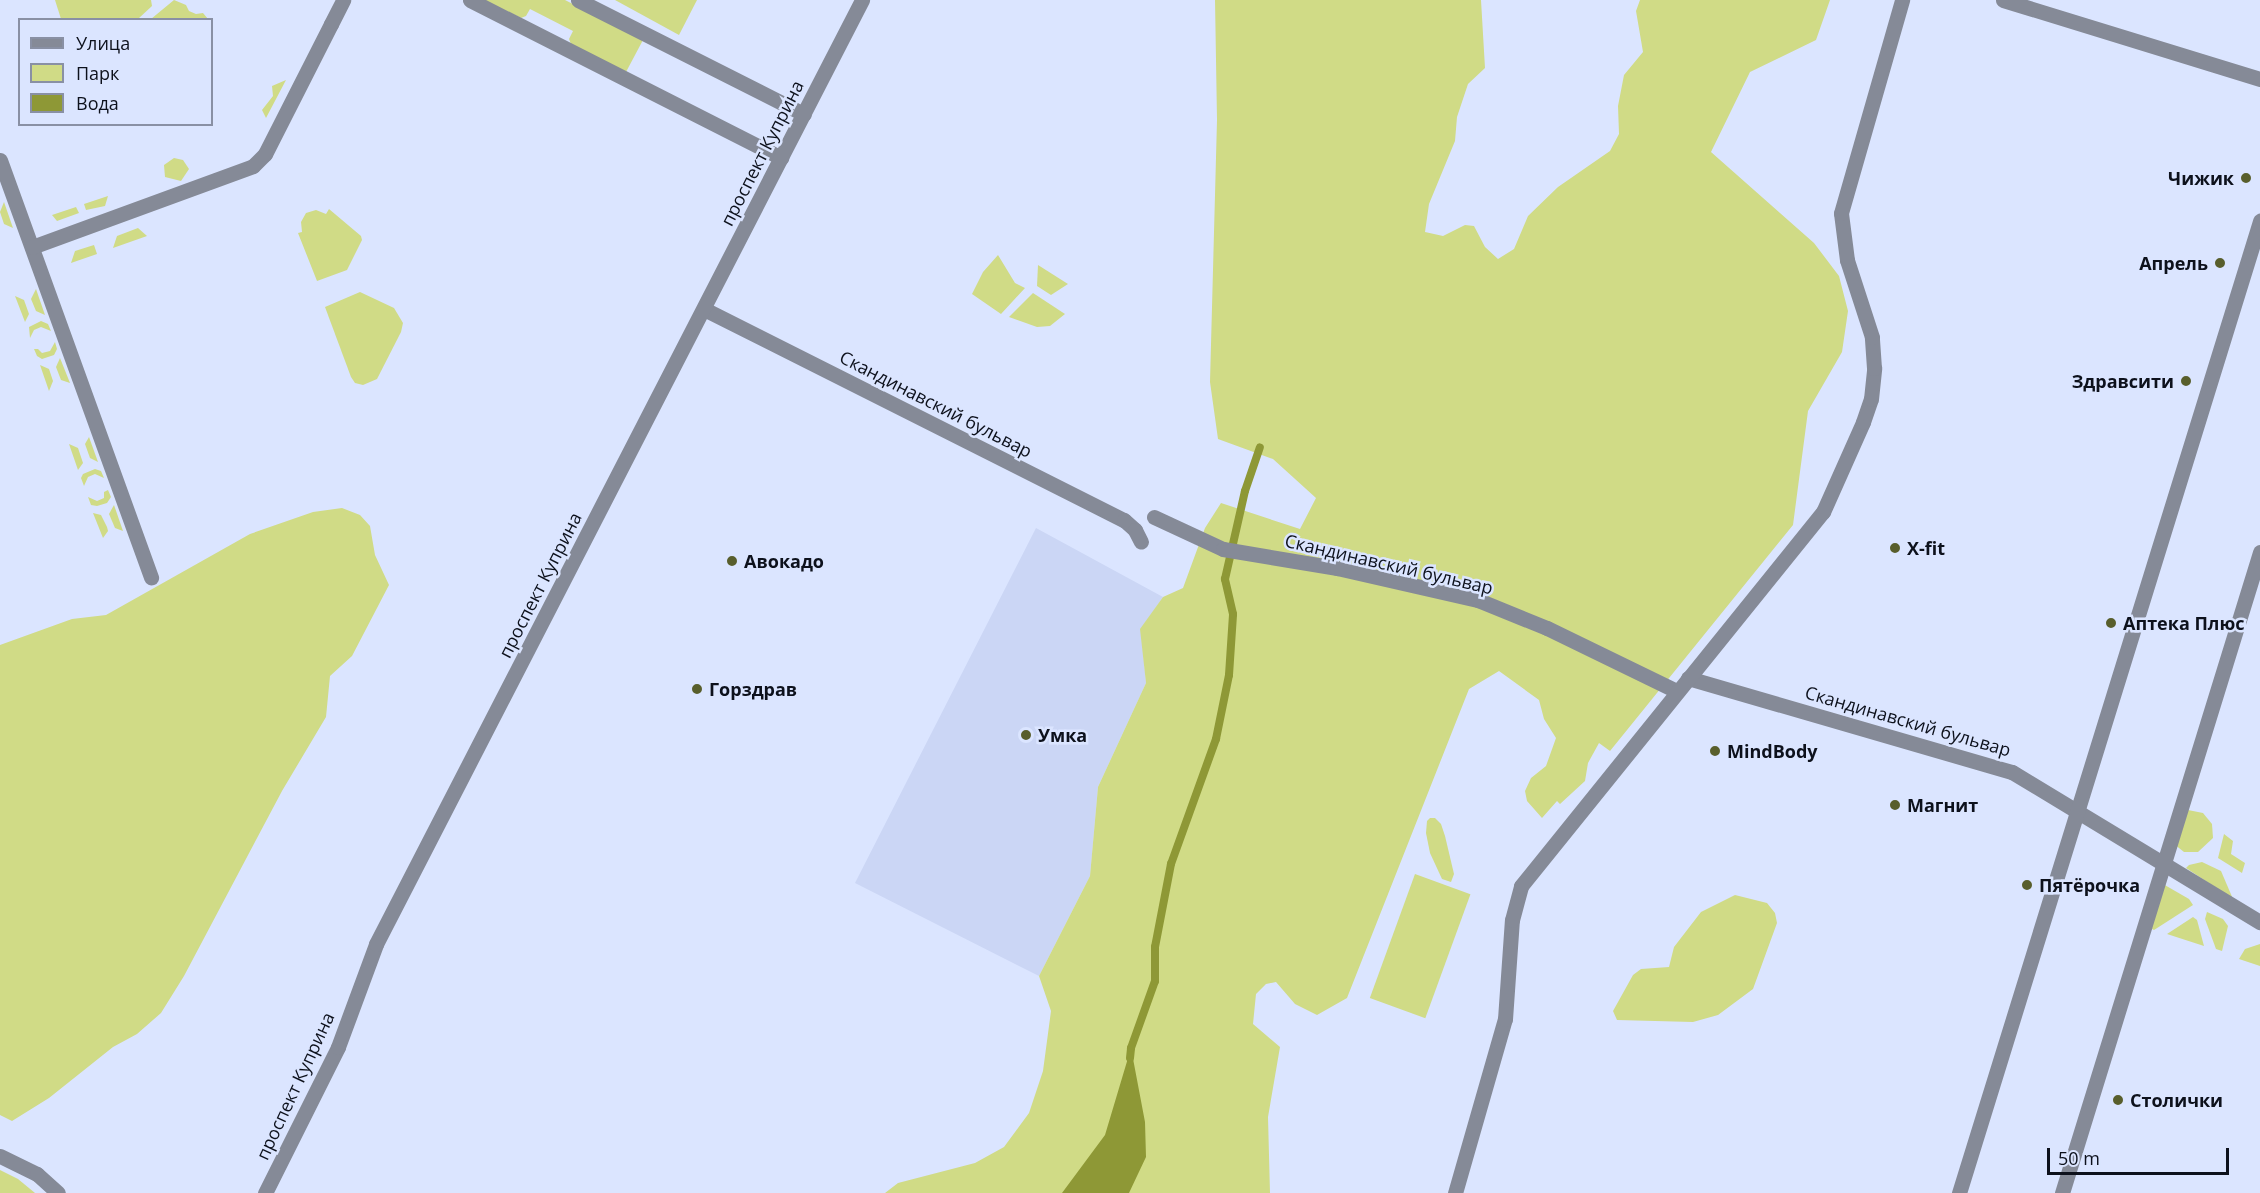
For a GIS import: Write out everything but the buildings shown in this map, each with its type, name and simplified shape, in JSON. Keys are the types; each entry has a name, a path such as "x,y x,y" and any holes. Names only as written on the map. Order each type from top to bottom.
{"street":[{"path":"32,247 254,166 264,154 343,0"},
{"path":"470,0 781,158"},
{"path":"578,0 804,114"},
{"name":"проспект Куприна","path":"265,1193 338,1047 376,944 862,0"},
{"path":"1455,1193 1501,1037 1508,995 1512,920 1521,886 1823,512 1863,422 1871,399 1874,368 1872,337 1847,260 1841,213 1902,0"},
{"path":"2003,0 2260,80"},
{"path":"0,160 152,578"},
{"path":"1959,1193 2260,221"},
{"name":"Скандинавский бульвар","path":"704,309 1124,520 1135,530 1141,542"},
{"name":"Скандинавский бульвар","path":"1154,517 1223,549 1337,568 1478,600 1547,628 1677,691"},
{"path":"2062,1193 2260,552"},
{"name":"Скандинавский бульвар","path":"1688,678 2012,772 2260,922"},
{"path":"0,1156 37,1174 58,1193"}],"shaded area":[{"name":"Умка","path":"1036,528 1163,597 1141,629 1146,683 1098,787 1090,876 1039,976 855,883"}],"green space":[{"path":"55,0 151,0 152,6 139,18 61,18"},
{"path":"174,0 186,5 189,11 196,14 203,13 207,18 152,18"},
{"path":"484,0 565,0 643,40 626,72 571,44 569,39 573,31 530,9 526,16 521,18"},
{"path":"615,0 697,0 679,35"},
{"path":"1215,0 1481,0 1485,68 1468,84 1457,117 1455,141 1429,204 1425,232 1443,236 1465,225 1474,226 1485,247 1498,259 1514,249 1528,216 1558,187 1610,151 1619,134 1618,106 1624,75 1643,52 1636,11 1640,0 1830,0 1816,40 1750,72 1711,152 1814,243 1839,276 1848,311 1842,352 1808,411 1793,525 1610,751 1599,743 1588,763 1585,781 1560,804 1557,801 1542,818 1527,801 1525,791 1531,778 1546,766 1556,738 1544,719 1539,700 1499,671 1469,689 1347,998 1317,1015 1295,1004 1276,982 1266,984 1256,994 1253,1024 1280,1047 1268,1117 1270,1193 885,1193 898,1183 975,1163 1004,1147 1029,1113 1043,1071 1051,1011 1039,976 1090,876 1098,787 1146,683 1140,629 1163,597 1183,588 1205,528 1221,503 1300,529 1316,498 1273,459 1218,439 1210,382 1217,120"},
{"path":"286,80 266,118 262,110 273,96 272,86"},
{"path":"174,158 183,160 189,169 181,181 165,177 164,165"},
{"path":"108,196 105,206 86,210 84,204"},
{"path":"4,202 13,228 4,224 0,212"},
{"path":"76,207 79,213 57,221 52,215"},
{"path":"329,209 361,236 362,240 347,270 317,281 298,233 302,232 301,222 306,213 316,210 326,214"},
{"path":"138,228 147,236 113,248 117,236"},
{"path":"94,245 97,254 71,263 75,251"},
{"path":"998,255 1015,283 1025,288 1001,314 972,294 983,272"},
{"path":"1038,265 1068,284 1051,295 1037,286"},
{"path":"36,289 45,315 36,311 31,299"},
{"path":"360,292 394,308 403,323 401,332 377,379 363,385 355,383 351,377 325,307"},
{"path":"1033,293 1065,314 1050,326 1037,327 1009,317"},
{"path":"15,296 24,300 29,314 25,322"},
{"path":"41,321 48,324 51,331 41,327 34,330 30,338 29,327"},
{"path":"55,342 57,349 54,355 42,359 37,356 34,349 42,353 50,351"},
{"path":"60,358 70,383 61,380 56,367"},
{"path":"40,365 49,369 53,381 49,391"},
{"path":"89,437 98,462 90,458 85,444"},
{"path":"69,444 78,448 83,463 78,470"},
{"path":"95,469 101,471 104,478 95,474 88,477 84,486 81,478 83,474"},
{"path":"108,490 111,497 107,503 91,505 88,497 97,501 104,498 104,492"},
{"path":"114,505 123,531 115,528 109,514"},
{"path":"342,508 360,515 370,526 375,555 389,585 352,656 330,676 326,717 282,791 184,976 161,1013 137,1034 113,1047 49,1098 12,1121 0,1115 0,645 72,619 106,615 250,534 313,512"},
{"path":"93,513 101,515 107,527 108,531 103,538"},
{"path":"2188,810 2203,813 2212,824 2213,838 2198,852 2184,852 2174,844 2181,813"},
{"path":"1435,818 1441,824 1445,836 1454,874 1451,882 1442,879 1430,853 1426,833 1427,821"},
{"path":"2224,834 2233,841 2231,854 2245,863 2242,873 2218,858"},
{"path":"2202,862 2221,871 2233,899 2186,868"},
{"path":"1415,874 1470,894 1425,1018 1370,998"},
{"path":"2163,884 2189,899 2193,905 2154,930 2150,928"},
{"path":"1735,895 1767,903 1775,913 1777,923 1753,989 1718,1015 1693,1022 1617,1020 1613,1011 1633,975 1641,969 1669,967 1674,947 1701,912"},
{"path":"2207,912 2223,919 2228,926 2222,951 2216,949 2205,919"},
{"path":"2193,917 2197,920 2204,946 2167,934"},
{"path":"2260,944 2260,966 2239,959 2245,949"},
{"path":"0,1170 18,1179 35,1193 0,1193"}],"water":[{"path":"1131,1048 1145,1122 1146,1157 1129,1193 1062,1193 1105,1135"}],"waterway":[{"path":"1130,1058 1131,1048 1155,981 1155,947 1171,864 1216,739 1229,675 1233,614 1225,579 1245,491 1260,447"}],"place":[{"name":"Чижик","path":"2246,178"},
{"name":"Апрель","path":"2220,263"},
{"name":"Здравсити","path":"2186,381"},
{"name":"X-fit","path":"1895,548"},
{"name":"Авокадо","path":"732,561"},
{"name":"Аптека Плюс","path":"2111,623"},
{"name":"Горздрав","path":"697,689"},
{"name":"Умка","path":"1026,735"},
{"name":"MindBody","path":"1715,751"},
{"name":"Магнит","path":"1895,805"},
{"name":"Пятёрочка","path":"2027,885"},
{"name":"Столички","path":"2118,1100"}]}
